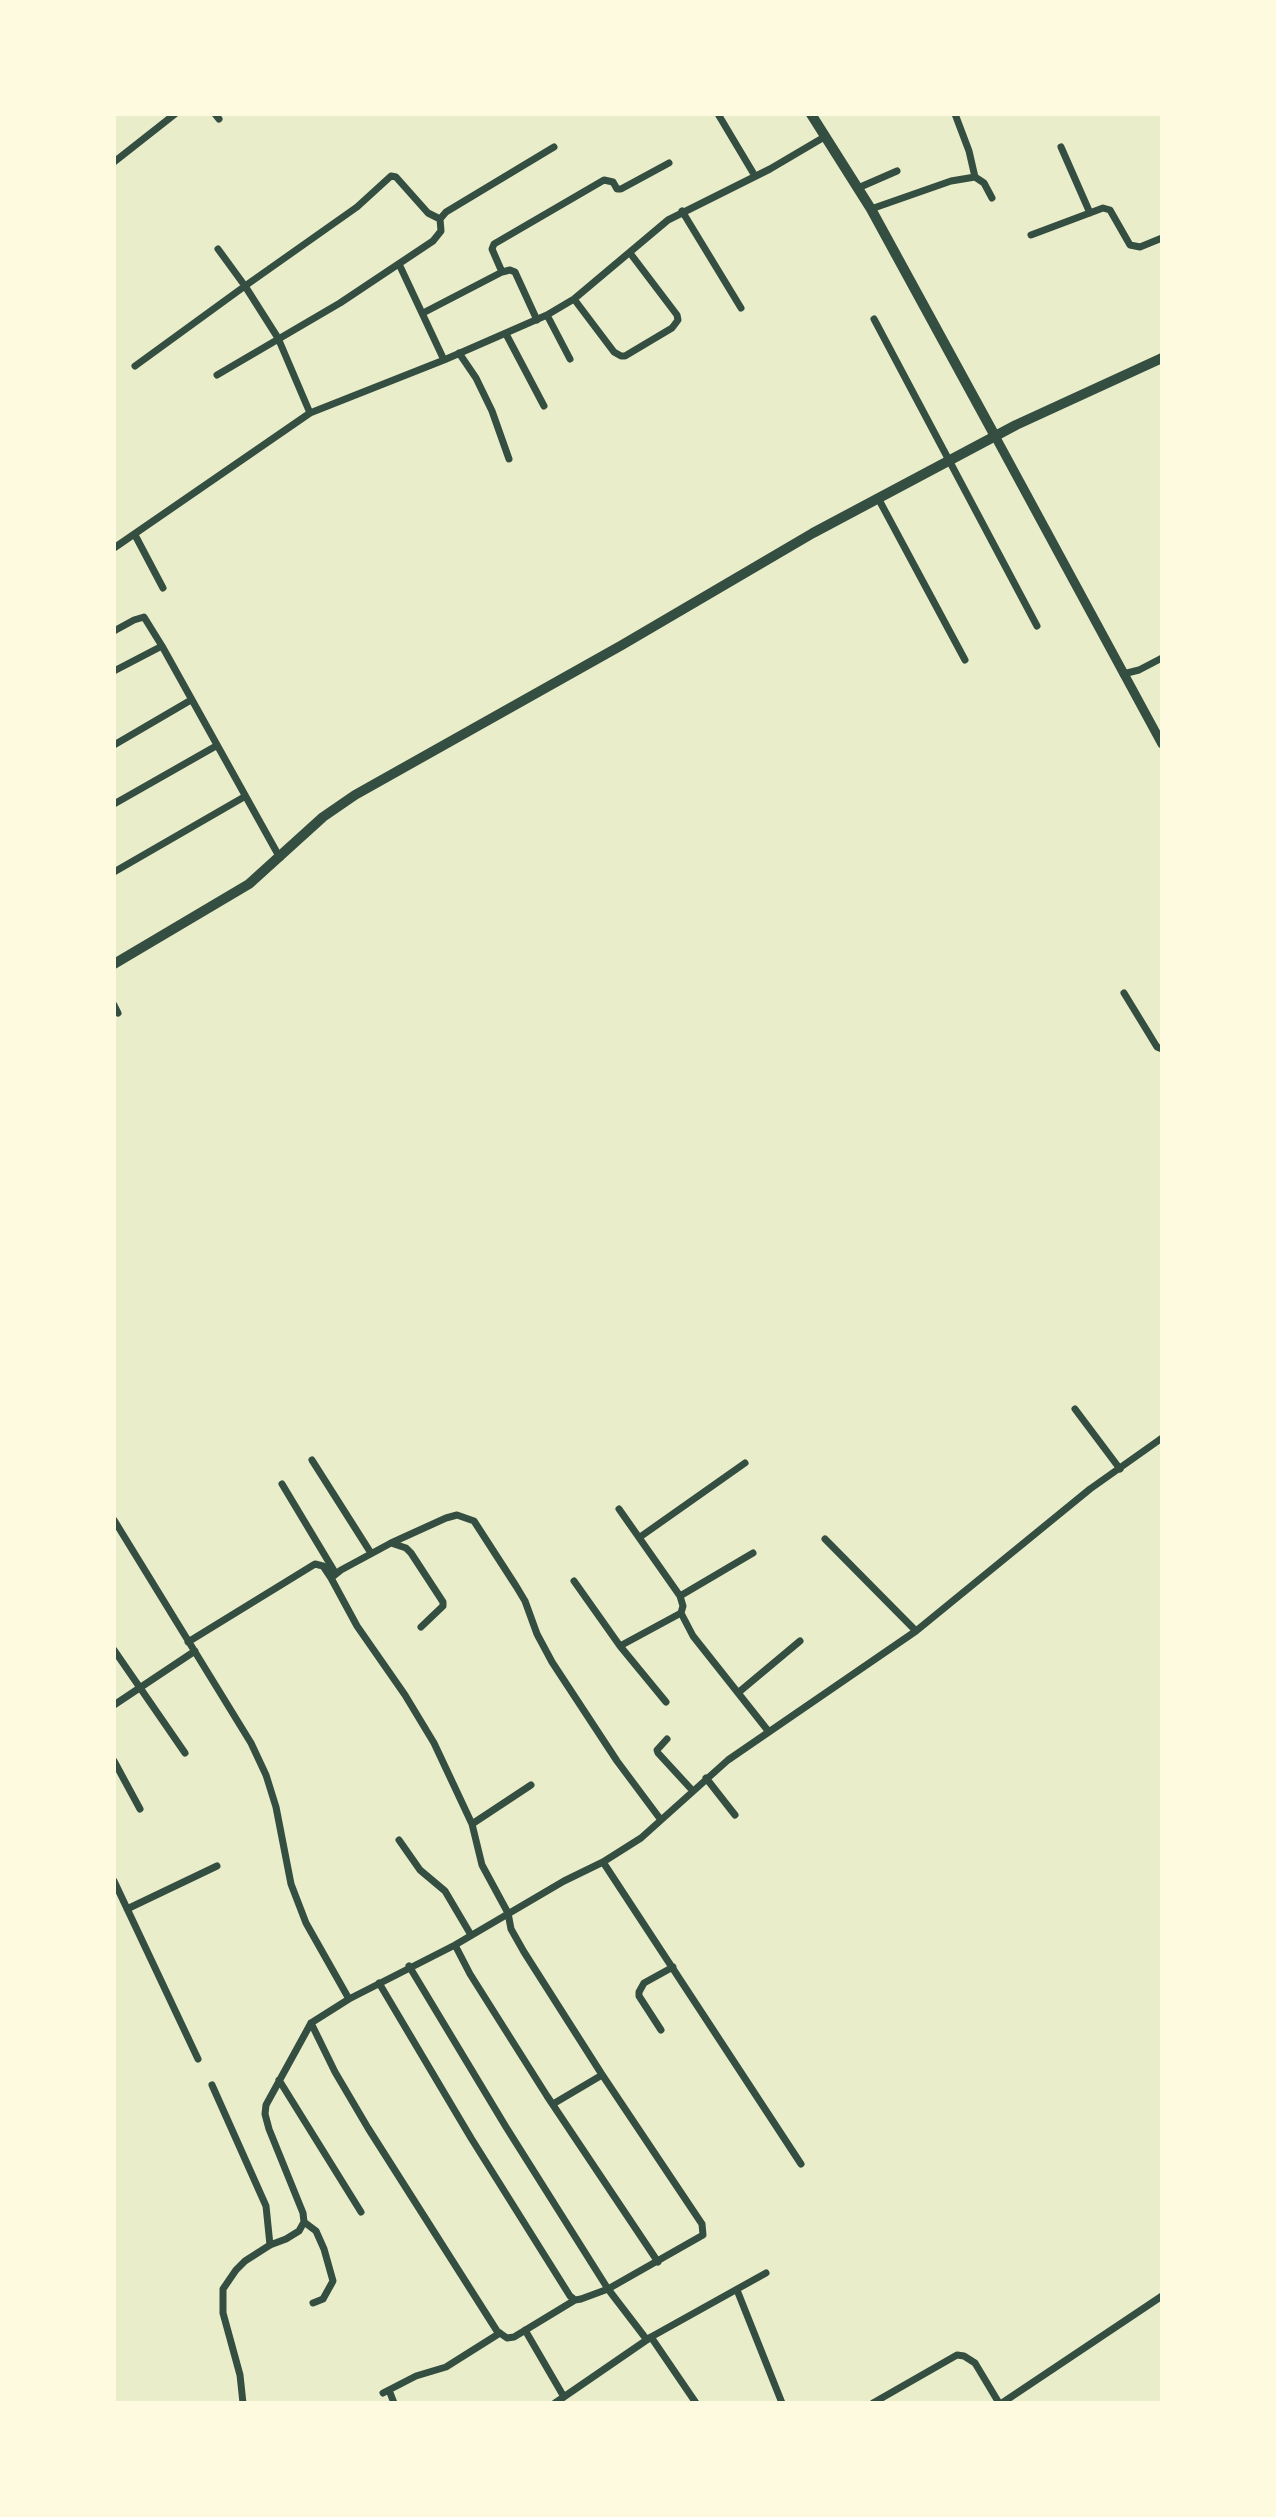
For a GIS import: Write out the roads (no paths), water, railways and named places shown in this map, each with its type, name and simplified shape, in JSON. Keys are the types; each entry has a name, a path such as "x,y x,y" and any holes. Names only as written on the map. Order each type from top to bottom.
{"highway":[{"path":"114,964 249,884 323,817 355,795 622,645 801,539 995,436 1162,358"}],"main road":[{"path":"811,114 903,264 995,436"}],"street":[{"path":"114,162 175,114"},
{"path":"718,114 755,176"},
{"path":"955,114 969,151 975,177"},
{"path":"114,548 310,413 459,354 547,315 574,299 682,211 755,176 826,136"},
{"path":"440,219 446,212 554,147"},
{"path":"1061,147 1090,213"},
{"path":"502,272 492,249 494,244 604,180 613,182 617,189 626,188 669,163"},
{"path":"858,188 897,171"},
{"path":"135,366 357,207 393,176 423,209 440,219"},
{"path":"871,209 951,181 975,177 984,183 992,198"},
{"path":"1031,235 1103,208 1110,210 1126,240 1135,247 1162,238"},
{"path":"682,211 741,309"},
{"path":"217,375 340,303 437,238 442,231 440,219"},
{"path":"218,249 278,338 310,413"},
{"path":"574,299 614,352 621,356 672,328 678,320 677,315 630,253"},
{"path":"399,264 444,360"},
{"path":"424,313 510,270 515,272 537,320"},
{"path":"547,315 570,359"},
{"path":"874,319 1037,626"},
{"path":"506,334 544,407"},
{"path":"459,354 476,378 492,411 509,459"},
{"path":"995,436 1162,744"},
{"path":"878,498 965,660"},
{"path":"135,534 163,588"},
{"path":"114,631 134,620 144,618 280,858"},
{"path":"114,671 162,646"},
{"path":"1124,676 1162,658"},
{"path":"114,745 191,700"},
{"path":"114,804 216,746"},
{"path":"114,872 244,797"},
{"path":"1124,993 1157,1046 1162,1049"},
{"path":"1075,1409 1120,1469"},
{"path":"243,2403 240,2375 223,2313 223,2290 245,2261 299,2231 304,2222 303,2213 265,2114 266,2105 311,2023 409,1966 455,1945 641,1838 706,1778 916,1631 1090,1489 1162,1438"},
{"path":"312,1460 371,1553"},
{"path":"640,1537 745,1463"},
{"path":"282,1484 334,1576 357,1626 434,1743 472,1824 482,1865 508,1913 511,1929 600,2072 704,2229 703,2235 608,2289 575,2300 514,2337 507,2338 500,2333 368,2128 335,2072 311,2023"},
{"path":"619,1509 680,1596 683,1606 681,1613 693,1636 769,1732"},
{"path":"334,1576 371,1553 446,1518 457,1515 474,1521 525,1601 537,1634 552,1662 617,1761 662,1819"},
{"path":"114,1520 251,1743 266,1775 276,1807 291,1884 306,1923 349,1999"},
{"path":"825,1539 916,1631"},
{"path":"391,1543 406,1548 411,1553 443,1602 443,1606 421,1627"},
{"path":"680,1596 753,1553"},
{"path":"188,1642 315,1564 323,1566 334,1576"},
{"path":"573,1581 666,1702"},
{"path":"621,1646 681,1613"},
{"path":"739,1692 800,1641"},
{"path":"114,1650 185,1753"},
{"path":"114,1705 195,1651"},
{"path":"667,1739 657,1749 658,1753 692,1790"},
{"path":"114,1760 140,1809"},
{"path":"706,1778 735,1815"},
{"path":"472,1824 531,1785"},
{"path":"399,1840 420,1870 444,1891 471,1935"},
{"path":"603,1862 801,2164"},
{"path":"127,1909 217,1866"},
{"path":"114,1881 198,2059"},
{"path":"455,1945 470,1974 658,2262"},
{"path":"409,1966 608,2289 649,2338 696,2403"},
{"path":"661,2030 639,1992 644,1983 673,1967"},
{"path":"379,1983 478,2150 565,2290 575,2300"},
{"path":"551,2100 600,2072"},
{"path":"279,2080 361,2212"},
{"path":"212,2085 266,2206 270,2245"},
{"path":"304,2222 316,2231 333,2281 323,2299 313,2303"},
{"path":"555,2403 649,2338 766,2273"},
{"path":"737,2290 781,2402"},
{"path":"873,2403 957,2355 975,2363 1001,2403 1162,2296"},
{"path":"525,2330 564,2397"},
{"path":"394,2403 386,2391 416,2376 446,2367 500,2333"}]}
